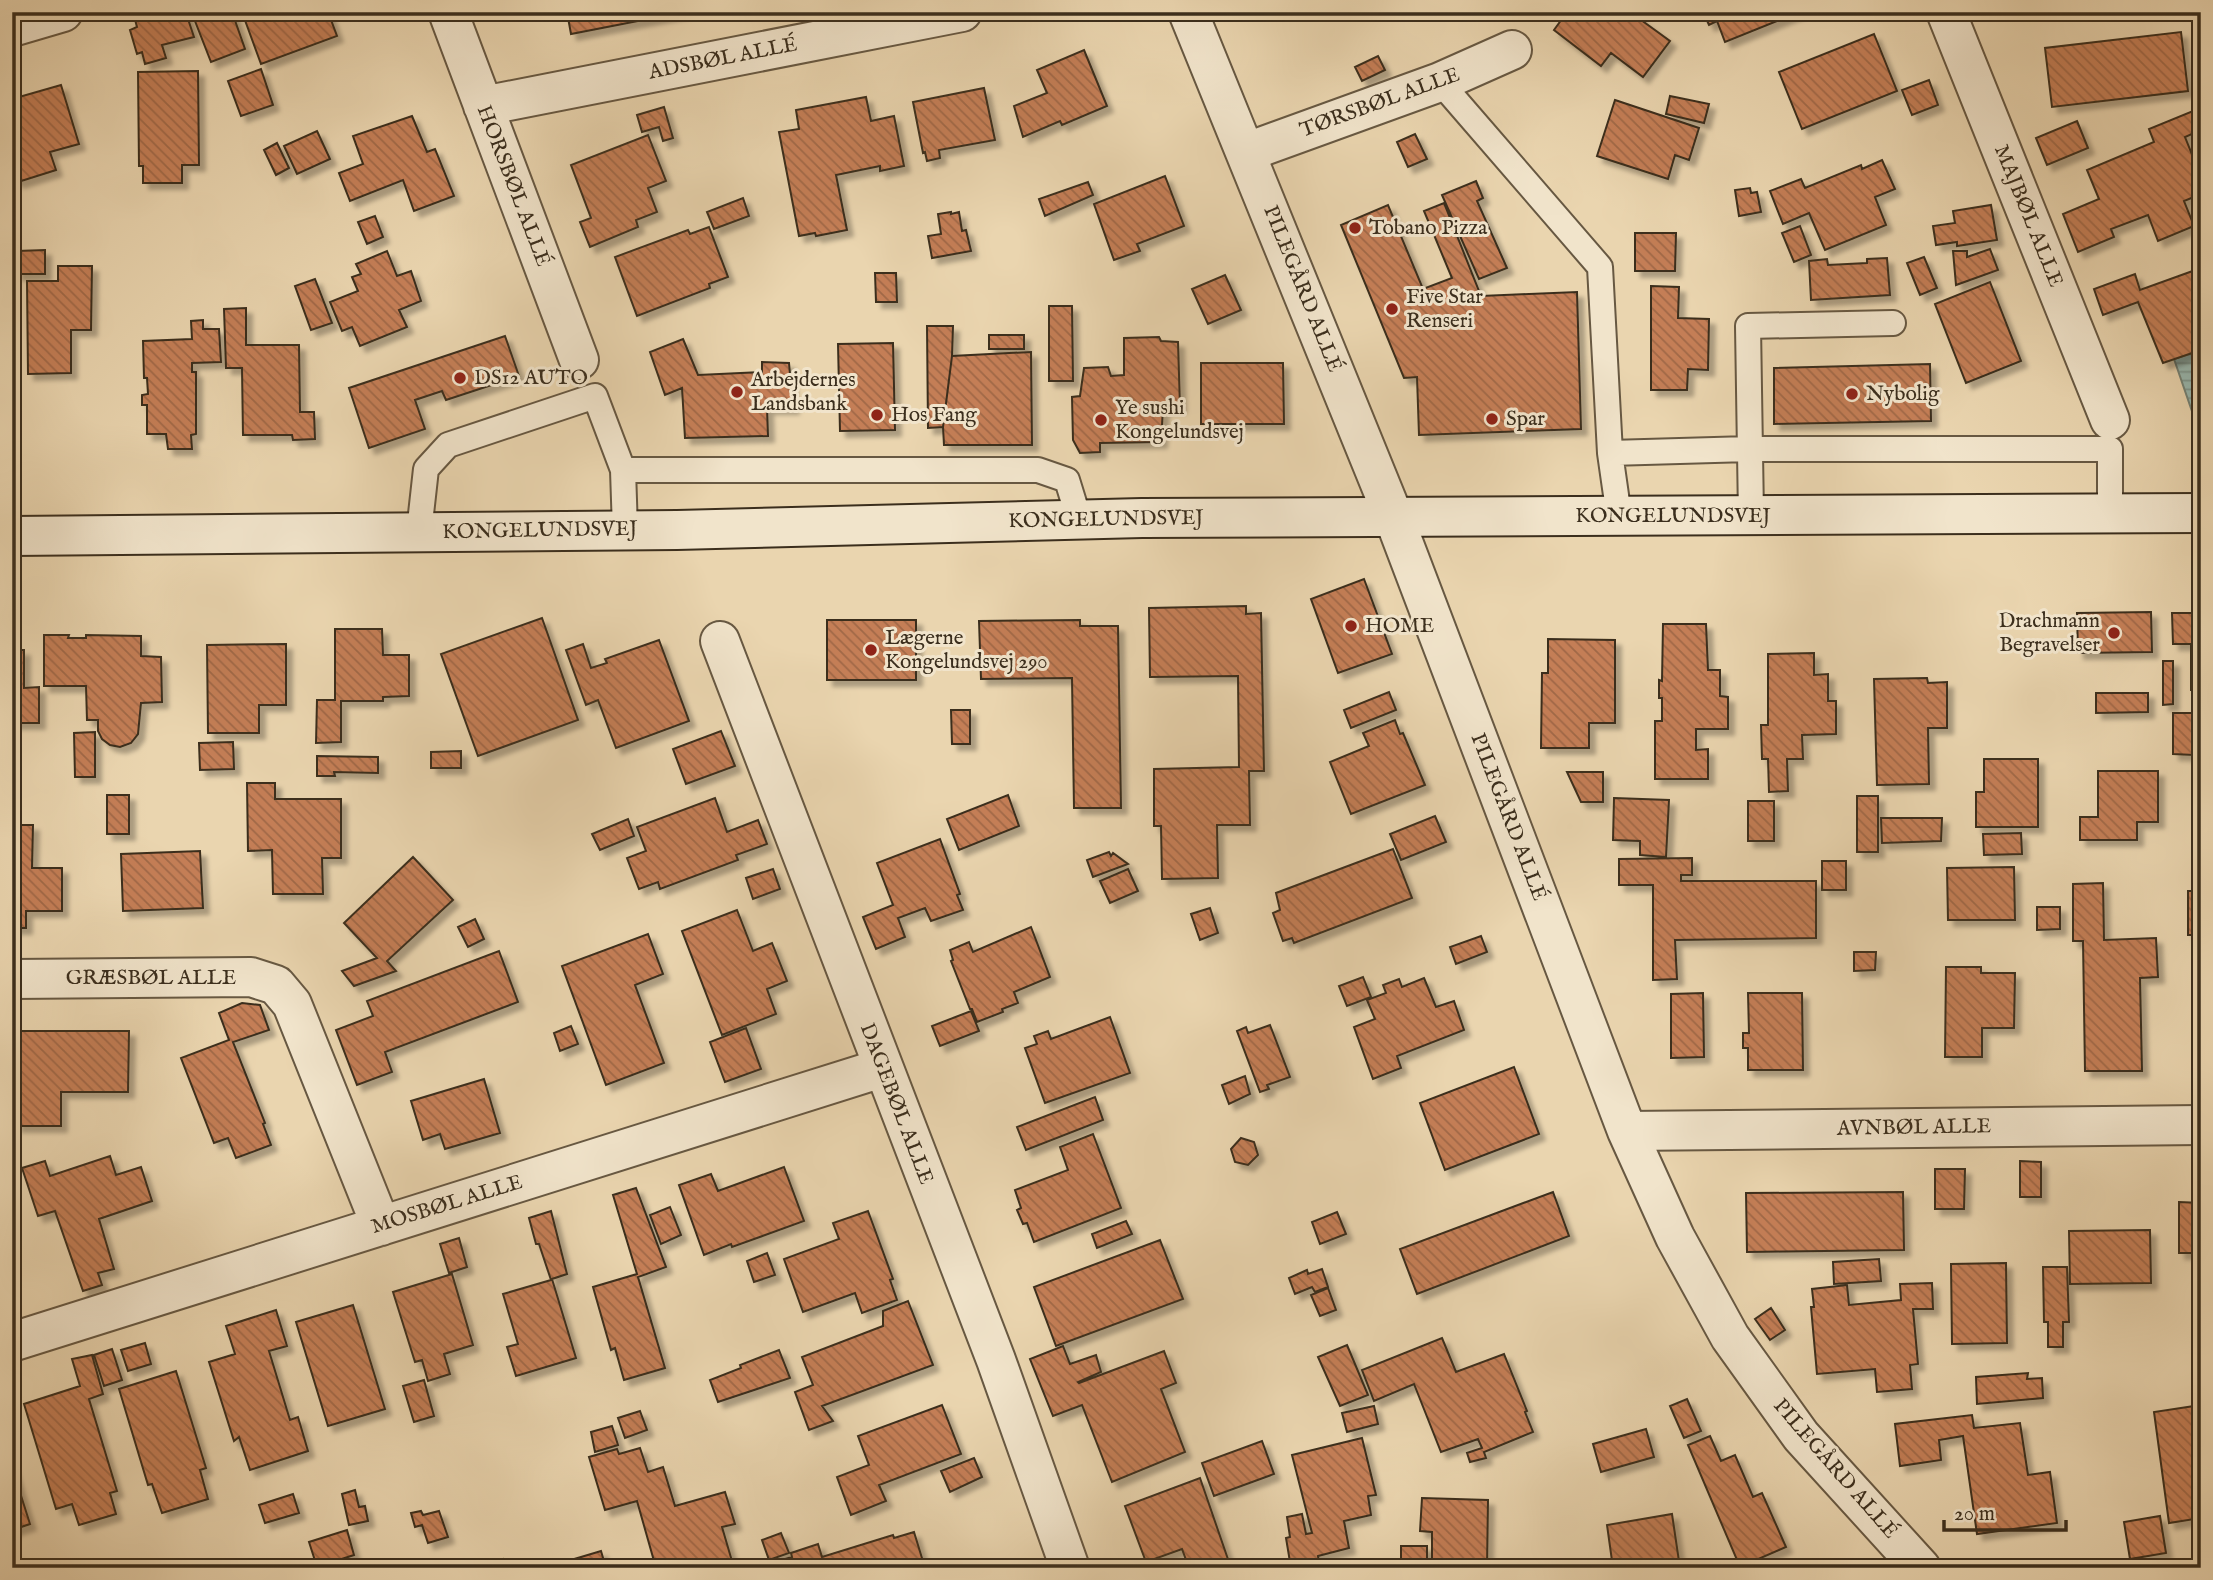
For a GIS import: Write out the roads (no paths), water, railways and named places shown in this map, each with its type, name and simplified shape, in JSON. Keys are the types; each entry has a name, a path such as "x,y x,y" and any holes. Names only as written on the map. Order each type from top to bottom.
{"street":[{"path":"12,27 63,12"},
{"name":"HORSBØL ALLÉ","path":"449,12 579,360"},
{"name":"ADSBØL ALLÉ","path":"483,106 962,12"},
{"name":"PILEGÅRD ALLÉ","path":"1188,12 1394,518 1627,1131 1675,1237 1730,1337 1801,1436 1921,1568"},
{"name":"MAJBØL ALLE","path":"1946,12 2110,420"},
{"name":"TØRSBØL ALLE","path":"1247,152 1440,82 1512,50"},
{"name":"KONGELUNDSVEJ","path":"12,536 625,530 1079,519 2201,513"},
{"name":"DAGEBØL ALLE","path":"720,641 996,1360 1070,1568"},
{"name":"GRÆSBØL ALLE","path":"12,979 251,977 276,985 292,1004 381,1226"},
{"name":"MOSBØL ALLE","path":"12,1342 882,1068"},
{"name":"AVNBØL ALLE","path":"1627,1131 2201,1125"}],"lane":[{"path":"1440,82 1600,267 1610,453 1619,516"},
{"path":"1751,515 1748,326 1892,323"},
{"path":"419,532 426,470 448,445 595,396 623,470 625,530"},
{"path":"1610,453 1749,449 2110,449 2110,514"},
{"path":"623,470 1038,470 1067,480 1079,519"}],"water":[{"path":"2201,350 2201,418 2195,420 2174,359"}],"place":[{"name":"Tobano Pizza","path":"1355,228"},
{"name":"Five Star Renseri","path":"1392,309"},
{"name":"DS12 AUTO","path":"460,378"},
{"name":"Arbejdernes Landsbank","path":"737,392"},
{"name":"Nybolig","path":"1852,394"},
{"name":"Hos Fang","path":"877,415"},
{"name":"Spar","path":"1492,419"},
{"name":"Ye sushi Kongelundsvej","path":"1101,420"},
{"name":"HOME","path":"1351,626"},
{"name":"Drachmann Begravelser","path":"2114,633"},
{"name":"Lægerne Kongelundsvej 290","path":"871,650"}]}
